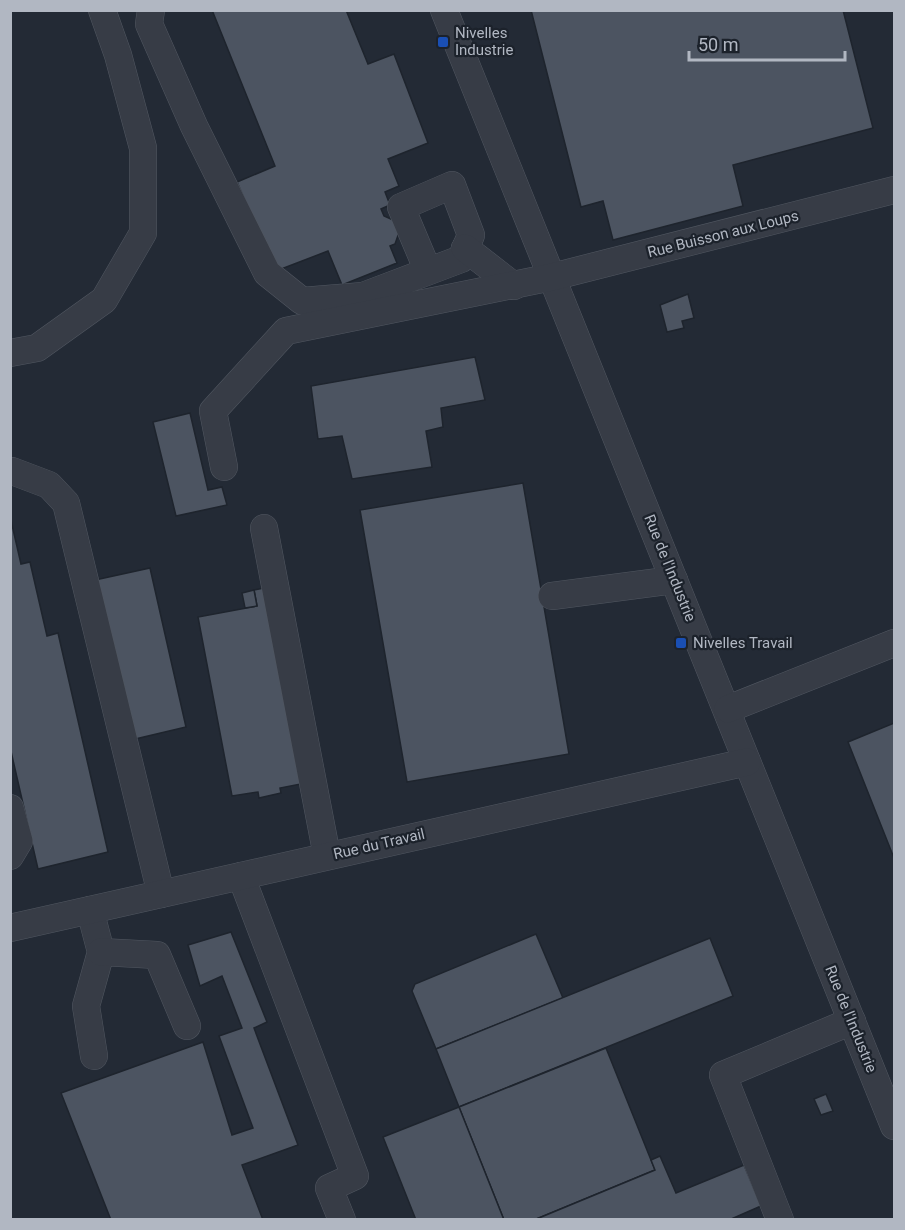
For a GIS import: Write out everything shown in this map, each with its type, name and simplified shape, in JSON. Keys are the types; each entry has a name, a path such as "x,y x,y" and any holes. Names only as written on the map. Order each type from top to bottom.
{"street":[{"path":"10,353 37,348 104,300 143,233 143,148 118,56 102,10"},
{"path":"151,10 149,24 194,126 267,273 302,301 363,296 428,272 461,259 471,235 452,185 401,207 428,272"},
{"name":"Rue de l'Industrie","path":"444,10 728,709 747,762 894,1126"},
{"name":"Rue Buisson aux Loups","path":"224,467 213,411 286,330 514,286 894,190"},
{"path":"465,248 514,286"},
{"path":"12,471 50,485 66,503 160,894"},
{"path":"264,528 327,856"},
{"path":"552,596 674,580"},
{"path":"728,709 894,643"},
{"name":"Rue du Travail","path":"11,925 90,910 747,762"},
{"path":"10,808 19,841 10,856"},
{"path":"241,876 356,1176 329,1188 342,1220"},
{"path":"90,910 101,952 86,1006 94,1056"},
{"path":"101,952 157,955 187,1026"},
{"path":"780,1220 723,1075 852,1021"}],"building":[{"path":"212,10 346,10 368,64 394,54 428,143 388,159 399,186 385,192 390,205 381,209 384,216 402,224 395,244 390,246 397,263 342,285 328,251 276,271 237,182 275,166"},
{"path":"531,10 843,10 873,128 733,165 743,206 613,240 603,201 581,207"},
{"path":"688,294 694,318 682,321 684,328 667,332 660,305"},
{"path":"475,357 485,400 441,408 443,427 426,431 432,467 352,479 342,436 318,439 311,386"},
{"path":"190,413 208,490 222,487 227,505 176,516 153,422"},
{"path":"523,483 569,754 407,782 360,510"},
{"path":"10,516 21,564 30,562 47,636 58,633 108,852 38,869 10,747"},
{"path":"150,568 186,727 131,740 95,580"},
{"path":"269,587 306,783 280,788 281,793 259,798 258,792 232,796 198,617 257,606 254,590"},
{"path":"254,590 257,606 245,608 242,593"},
{"path":"894,723 894,858 848,742"},
{"path":"231,932 267,1022 254,1028 298,1145 242,1165 263,1220 111,1220 61,1093 203,1042 232,1135 253,1128 219,1036 242,1028 222,976 200,986 188,945"},
{"path":"536,934 563,998 436,1049 412,991 415,984"},
{"path":"710,938 733,996 459,1107 436,1049"},
{"path":"606,1048 655,1170 534,1220 504,1220 459,1107"},
{"path":"826,1094 833,1111 821,1115 814,1099"},
{"path":"459,1107 504,1220 416,1220 383,1137"},
{"path":"660,1156 676,1193 744,1165 761,1206 729,1220 534,1220 655,1170 651,1160"}],"place":[{"name":"Nivelles Industrie","path":"443,42"},
{"name":"Nivelles Travail","path":"681,643"}]}
